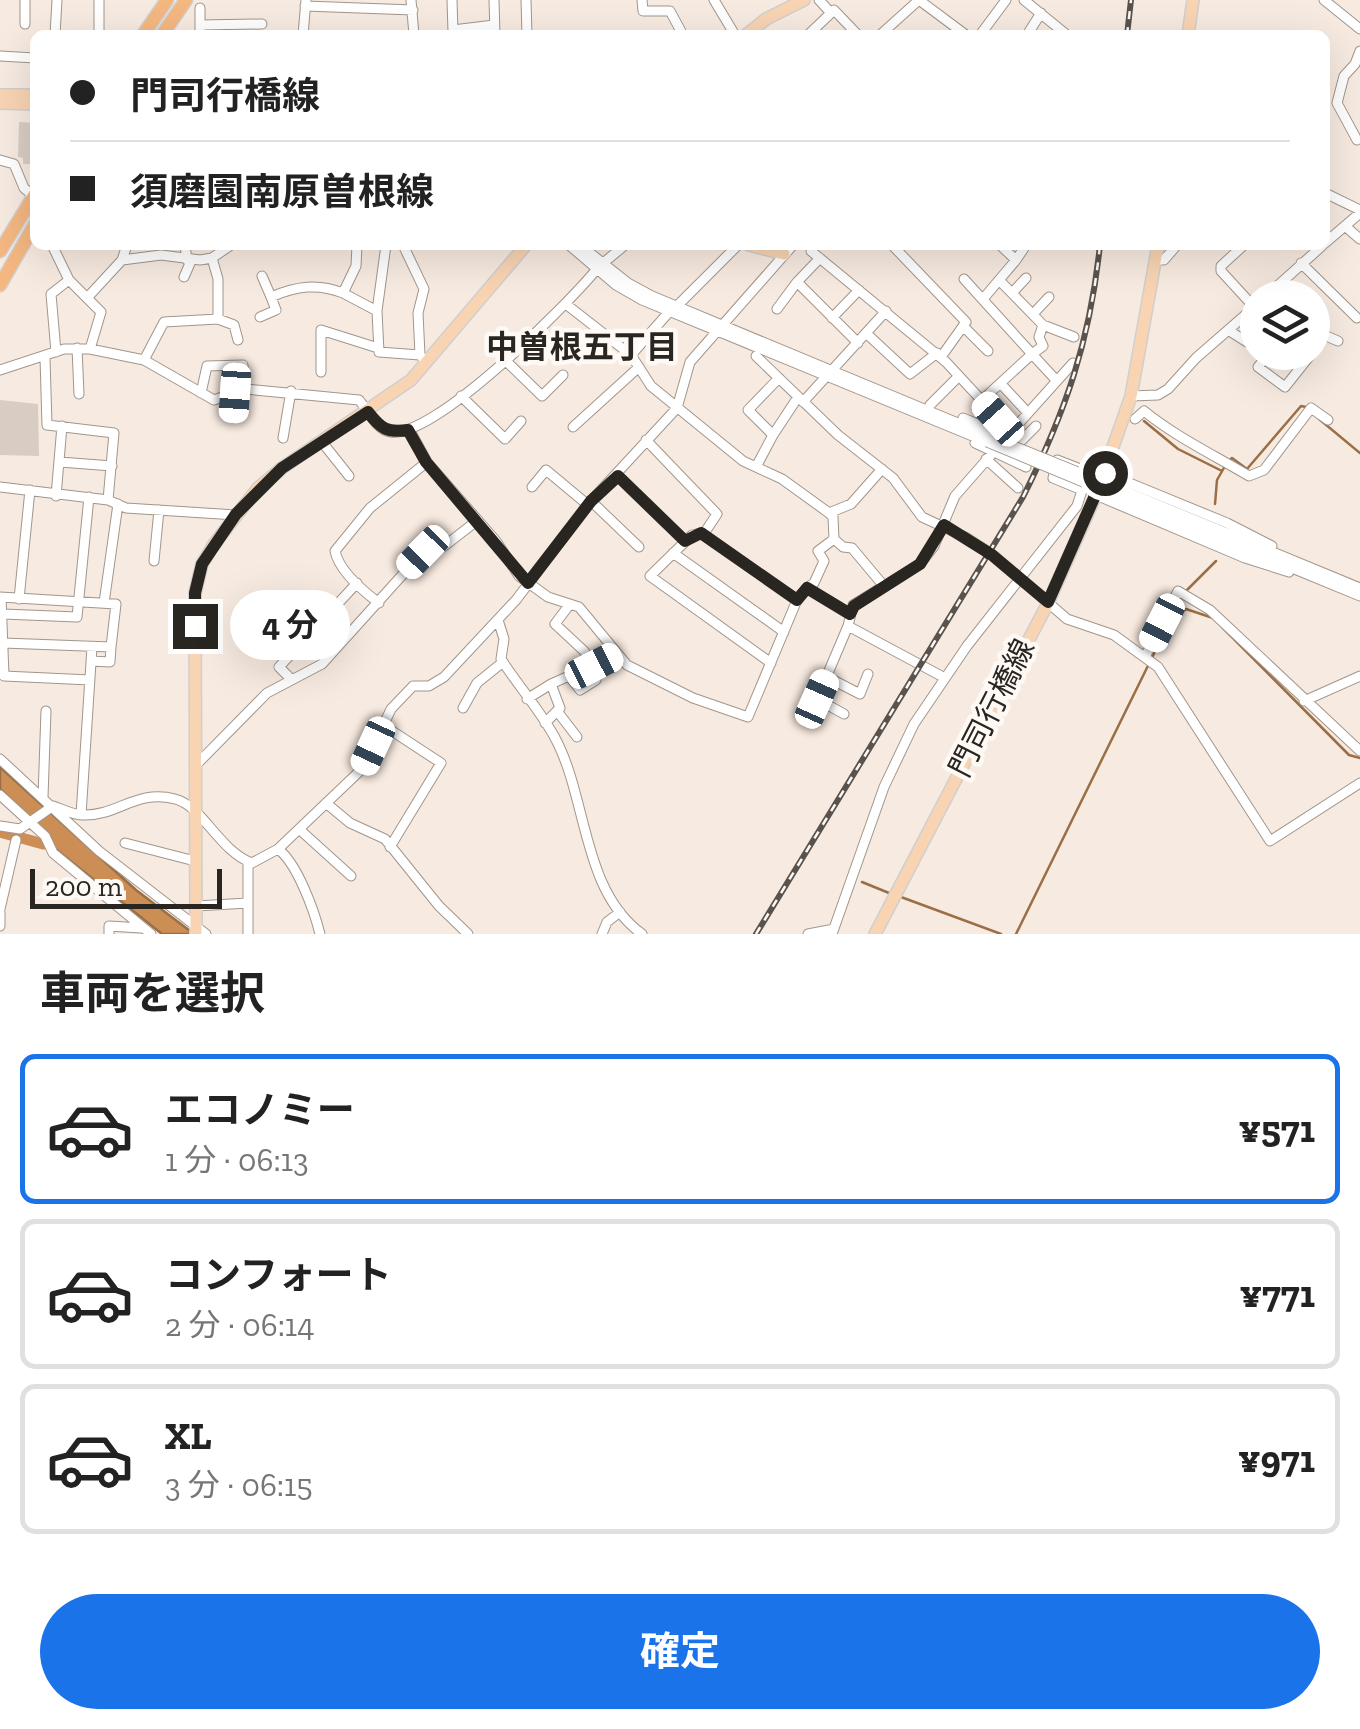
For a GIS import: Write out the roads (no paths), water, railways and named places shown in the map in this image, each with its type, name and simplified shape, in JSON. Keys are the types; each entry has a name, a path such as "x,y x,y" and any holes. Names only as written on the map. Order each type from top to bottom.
{"highway":[{"path":"147,30 167,0"},
{"path":"165,30 186,0"},
{"path":"0,252 30,204"},
{"path":"0,286 30,233"}],"main road":[{"path":"752,30 804,0"},
{"path":"1189,30 1194,0"},
{"path":"0,95 30,95"},
{"path":"0,103 30,104"},
{"path":"198,931 194,808 198,576 214,544 236,514 282,468 400,389 423,358 521,250"},
{"name":"門司行橋線","path":"874,934 1048,602 1096,496 1130,396 1157,250"}],"street":[{"path":"25,0 25,24"},
{"path":"55,30 57,0"},
{"path":"99,30 100,0"},
{"path":"452,0 453,30"},
{"path":"494,0 494,30"},
{"path":"526,0 527,30"},
{"path":"642,0 643,11 670,11 680,30"},
{"path":"819,0 852,30"},
{"path":"813,30 846,0"},
{"path":"886,30 919,0 959,30"},
{"path":"984,30 1006,0"},
{"path":"1024,0 1060,30"},
{"path":"1324,0 1360,28"},
{"path":"716,1 729,30"},
{"path":"303,30 306,3 412,5 414,30"},
{"path":"200,8 200,30 262,24"},
{"path":"1030,30 1041,13"},
{"path":"1330,107 1336,103 1344,76 1356,64 1360,51"},
{"path":"0,56 30,58"},
{"path":"1336,103 1357,140"},
{"path":"0,160 14,164 24,188 30,192"},
{"path":"1330,196 1360,212 1330,239"},
{"path":"1345,226 1360,240"},
{"path":"54,250 69,280 102,312 90,349"},
{"path":"87,298 122,260 125,250"},
{"path":"184,277 189,260 186,250"},
{"path":"122,260 161,255 189,260 212,258 224,250"},
{"path":"343,293 356,266 358,250"},
{"path":"385,250 378,310 379,352 423,358 418,314 424,289 404,250"},
{"path":"577,250 672,310 831,374 1026,467"},
{"path":"584,250 599,267"},
{"path":"0,370 56,352 90,349 144,360 214,400 240,391 291,391 359,400 384,429 408,430 461,396 505,360 620,250"},
{"path":"631,355 733,250"},
{"path":"248,862 278,849 326,803 364,766 391,709 413,686 429,686 444,677 498,620 589,503 677,408 690,362 788,250"},
{"path":"777,309 798,282 813,250 939,356 1009,434"},
{"path":"867,334 910,374 939,356 966,322 897,250"},
{"path":"1005,250 1016,260"},
{"path":"983,299 1023,250"},
{"path":"1156,260 1164,260 1173,250"},
{"path":"1238,250 1220,266 1220,271 1240,290"},
{"path":"1283,280 1317,250"},
{"path":"212,258 218,279 218,319"},
{"path":"1301,263 1357,318"},
{"path":"260,317 276,310 262,276"},
{"path":"1012,293 1026,278"},
{"path":"964,279 1056,380"},
{"path":"56,352 51,294 69,280"},
{"path":"999,280 1043,325 1074,337"},
{"path":"798,282 858,343"},
{"path":"271,297 290,289 321,285 378,310"},
{"path":"832,318 859,290"},
{"path":"1033,314 1049,297"},
{"path":"566,305 631,355 651,386 742,461 782,479 829,513 834,539 843,548 852,548 883,586"},
{"path":"756,466 773,435 800,400 831,374 886,310"},
{"path":"144,360 162,324 218,319 234,324 238,340"},
{"path":"1135,419 1240,319"},
{"path":"982,400 1042,346 1039,337 1043,325"},
{"path":"964,326 988,350"},
{"path":"321,372 321,330 378,348"},
{"path":"1228,330 1240,338"},
{"path":"1330,338 1338,341"},
{"path":"77,348 78,394"},
{"path":"756,356 910,496 922,517 944,525 1019,576 1067,620 1114,635 1149,659 1270,841 1360,783"},
{"path":"45,358 47,424 114,434 113,502 104,603"},
{"path":"505,360 542,396 564,375"},
{"path":"844,714 817,699 854,606 920,564 944,525 955,496 988,447 1009,434 1073,363"},
{"path":"202,393 207,366 243,365 234,416"},
{"path":"574,427 639,367"},
{"path":"1262,370 1285,387 1300,370"},
{"path":"930,405 959,376"},
{"path":"773,435 748,410 778,378"},
{"path":"1001,384 1027,412"},
{"path":"858,386 930,405 1022,440 1036,426"},
{"path":"283,438 291,391"},
{"path":"1130,396 1158,395"},
{"path":"461,396 506,439 521,422"},
{"path":"1144,411 1180,438 1229,461 1249,476 1260,474 1309,411 1328,420"},
{"path":"56,496 62,426"},
{"path":"408,430 426,462 528,583 592,619 626,665 664,686 748,717 797,600 814,583 824,561 818,551 834,539"},
{"path":"646,440 718,514 704,534"},
{"path":"322,442 349,476"},
{"path":"988,447 1018,488"},
{"path":"988,447 1114,490 1318,575 1360,588"},
{"path":"60,462 112,466"},
{"path":"379,603 356,583 336,558 335,551 370,508 426,462"},
{"path":"829,513 851,504 882,469"},
{"path":"532,488 546,470 639,547"},
{"path":"1105,473 1227,523 1360,596"},
{"path":"618,476 685,541"},
{"path":"0,487 159,510 236,514"},
{"path":"19,599 30,490"},
{"path":"808,934 833,931 884,786 914,724 1019,576 1077,506 1082,490"},
{"path":"1096,496 1268,567 1318,575"},
{"path":"2,614 77,616 88,498"},
{"path":"154,561 159,510"},
{"path":"196,766 268,693 322,664 423,552 443,547 478,520"},
{"path":"772,663 650,576 685,541 704,534 797,600"},
{"path":"673,553 784,632"},
{"path":"291,679 279,667 356,583"},
{"path":"807,588 850,614"},
{"path":"1149,659 1184,595 1210,610 1360,751"},
{"path":"90,680 4,676 1,597 116,604 110,662 91,661"},
{"path":"570,604 555,624 584,650 596,680 580,690 570,677"},
{"path":"498,620 504,639 503,662 554,737 574,787 594,862 620,912 642,934"},
{"path":"848,626 946,678"},
{"path":"3,643 111,647"},
{"path":"81,815 88,754 92,646"},
{"path":"527,699 618,654"},
{"path":"463,708 477,683 503,662"},
{"path":"826,677 860,694 868,674"},
{"path":"1304,701 1360,676"},
{"path":"544,723 560,708 551,684"},
{"path":"43,797 46,711"},
{"path":"557,711 577,738"},
{"path":"383,725 441,763 390,847"},
{"path":"0,758 98,851 198,931"},
{"path":"0,795 148,931"},
{"path":"52,806 81,815 109,812 128,801 154,796 178,800 194,808 202,822 248,862 248,934"},
{"path":"326,803 350,823 385,839 468,934"},
{"path":"0,826 20,829 52,806"},
{"path":"299,829 351,876"},
{"path":"0,926 16,840"},
{"path":"124,842 195,861"},
{"path":"278,849 291,858 298,884 313,904 320,934"},
{"path":"196,906 248,903"},
{"path":"602,934 607,922 620,912"},
{"path":"108,934 109,926 148,931"}],"waterway":[{"path":"1230,460 1247,469 1301,406 1306,407"},
{"path":"1319,419 1360,453"},
{"path":"1144,421 1178,449 1222,471"},
{"path":"1215,504 1217,480 1225,466"},
{"path":"1185,592 1216,561"},
{"path":"1016,934 1170,621 1186,609 1213,618"},
{"path":"1222,627 1349,755 1360,758"},
{"path":"0,832 43,844 59,843"},
{"path":"862,882 889,893"},
{"path":"901,897 1001,934"}],"railway":[{"path":"1128,30 1131,0"},
{"path":"756,934 1023,497 1074,375 1090,313 1099,250"}],"district":[{"name":"中曽根五丁目","path":"582,347"}]}
